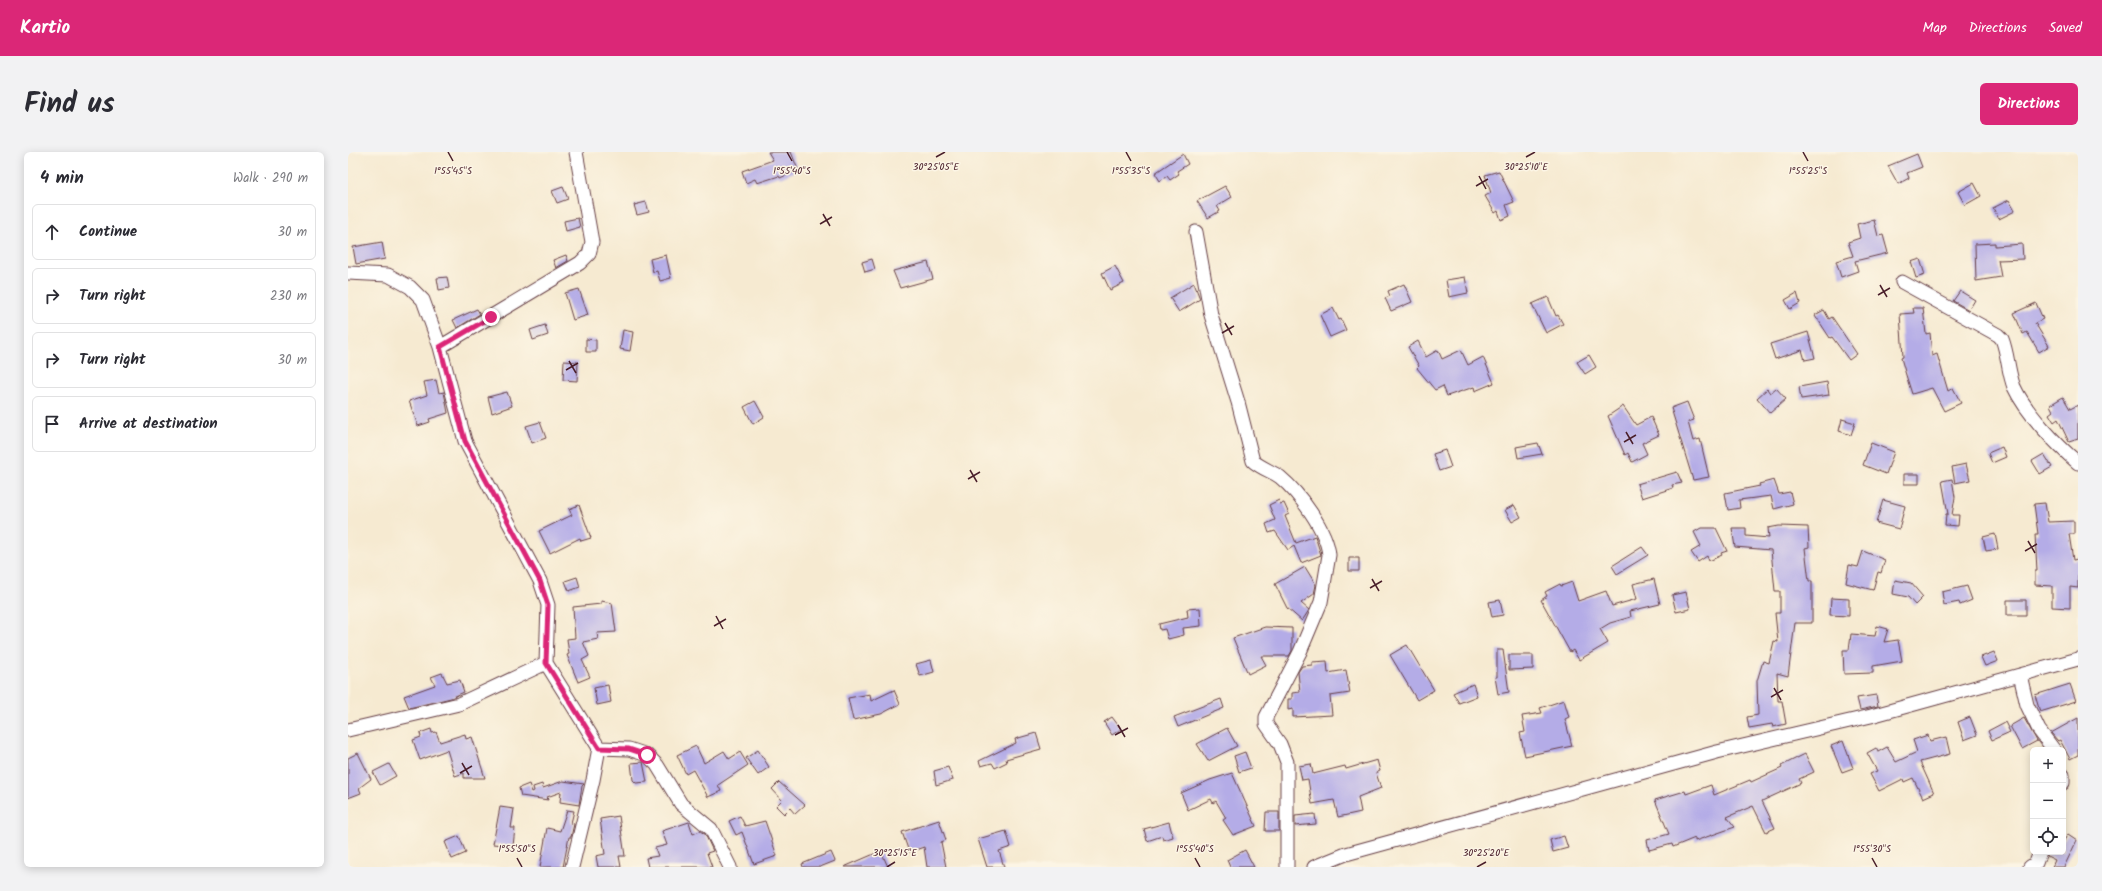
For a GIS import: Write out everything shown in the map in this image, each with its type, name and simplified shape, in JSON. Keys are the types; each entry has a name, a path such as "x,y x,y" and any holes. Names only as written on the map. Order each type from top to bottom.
{"street":[{"path":"440,347 580,263 590,254 592,242 576,152"},
{"path":"1196,232 1211,315 1238,402 1253,461 1279,477 1288,485 1307,508 1324,536 1328,547 1329,555 1321,602 1300,652 1266,717 1266,724 1280,744 1287,762 1287,867"},
{"path":"348,273 388,275 410,287 423,300 440,347 465,441 540,581 548,605 546,663 599,748 594,780 572,867"},
{"path":"1902,282 2002,339 2014,386 2021,400 2059,446 2078,463"},
{"path":"1314,867 1346,854 1717,752 1871,716 2078,660"},
{"path":"348,730 459,704 546,663"},
{"path":"2020,675 2027,705 2039,730 2052,747"},
{"path":"599,748 629,749 647,755 657,765 681,804 710,829 730,867"},
{"path":"2030,867 2036,863 2039,855"}],"building":[{"path":"768,152 791,152 798,170 780,178 779,176 757,183 755,179 746,183 742,171 773,160"},
{"path":"1183,154 1188,164 1177,171 1179,174 1170,180 1167,176 1160,181 1155,173"},
{"path":"1917,154 1922,167 1907,173 1909,178 1898,184 1888,166"},
{"path":"1499,171 1514,202 1506,205 1510,216 1501,220 1498,211 1495,213 1485,196 1491,193 1485,175"},
{"path":"1974,183 1981,196 1965,205 1958,192"},
{"path":"1225,186 1232,197 1217,206 1220,211 1208,218 1197,201"},
{"path":"563,187 568,199 557,203 552,191"},
{"path":"2009,200 2015,211 1999,219 1993,208"},
{"path":"646,202 649,212 637,215 634,205"},
{"path":"578,218 580,227 566,231 564,221"},
{"path":"1874,220 1878,236 1883,235 1888,253 1855,261 1858,271 1841,277 1836,261 1853,256 1848,242 1860,238 1857,224"},
{"path":"382,242 385,259 356,264 353,247"},
{"path":"1995,243 1995,246 2022,244 2023,259 1998,260 2001,277 1976,281 1975,244"},
{"path":"566,255 568,261 556,268 553,260"},
{"path":"666,255 671,278 660,281 657,271 653,272 650,259"},
{"path":"872,259 875,269 865,272 862,262"},
{"path":"1920,259 1925,275 1916,278 1911,262"},
{"path":"928,262 933,279 900,288 893,271"},
{"path":"1115,266 1124,283 1110,290 1102,273"},
{"path":"447,277 449,288 439,290 437,278"},
{"path":"1465,277 1468,293 1449,297 1446,280"},
{"path":"1194,283 1200,299 1179,312 1170,298"},
{"path":"1404,284 1412,302 1391,311 1385,298 1390,296 1388,291"},
{"path":"579,289 588,315 573,320 565,293"},
{"path":"1960,291 1975,300 1969,310 1953,301"},
{"path":"1797,293 1800,303 1790,309 1785,300"},
{"path":"1548,297 1556,316 1558,315 1563,324 1546,333 1532,304"},
{"path":"2036,303 2043,319 2035,323 2049,346 2039,352 2027,332 2023,334 2014,313"},
{"path":"1333,308 1339,320 1341,319 1346,330 1330,337 1320,315"},
{"path":"1913,308 1923,308 1926,334 1930,333 1932,356 1937,354 1948,391 1953,388 1961,403 1944,411 1932,388 1912,394 1906,375 1901,358 1903,357 1900,314 1914,313"},
{"path":"477,309 480,314 457,328 453,320"},
{"path":"1824,310 1829,319 1832,317 1857,354 1849,360 1832,337 1830,338 1815,315"},
{"path":"545,325 548,335 533,340 530,330"},
{"path":"623,330 633,332 630,351 620,349"},
{"path":"1808,332 1815,358 1805,360 1802,350 1775,359 1770,344"},
{"path":"586,339 596,340 596,352 586,352"},
{"path":"1418,341 1426,357 1438,350 1442,359 1461,350 1468,365 1483,357 1494,383 1475,391 1474,387 1447,396 1443,386 1435,390 1417,368 1419,366 1408,347"},
{"path":"1589,355 1596,367 1585,374 1577,362"},
{"path":"564,361 578,362 577,381 563,380"},
{"path":"436,380 439,393 444,392 448,413 429,419 430,422 418,426 409,401 427,395 424,382"},
{"path":"1827,382 1829,395 1801,399 1799,387"},
{"path":"1776,388 1786,399 1770,413 1757,398 1767,389 1770,393"},
{"path":"507,392 512,406 492,413 488,397"},
{"path":"2063,397 2070,409 2078,405 2078,439 2069,442 2058,419 2054,422 2049,414 2053,411 2050,405"},
{"path":"755,401 764,417 753,424 744,407"},
{"path":"1687,402 1694,420 1688,422 1693,441 1700,439 1709,477 1693,480 1671,408"},
{"path":"1623,406 1636,425 1651,417 1659,435 1642,443 1647,454 1632,462 1628,453 1625,455 1608,416"},
{"path":"1842,419 1855,423 1851,435 1839,431"},
{"path":"540,422 546,438 532,443 526,426"},
{"path":"1538,443 1542,454 1518,458 1516,447"},
{"path":"1871,443 1894,452 1886,474 1863,465"},
{"path":"2002,447 2006,457 1992,463 1988,453"},
{"path":"1445,450 1451,467 1439,471 1433,454"},
{"path":"2044,454 2052,467 2040,474 2032,461"},
{"path":"1966,464 1970,480 1955,483 1952,467"},
{"path":"1677,472 1682,483 1672,485 1673,488 1642,498 1637,484"},
{"path":"1904,474 1919,474 1919,484 1904,484"},
{"path":"1952,479 1955,497 1952,515 1959,515 1958,526 1945,525 1946,514 1948,514 1942,481"},
{"path":"1774,480 1779,494 1790,492 1793,504 1774,509 1771,496 1739,500 1740,508 1728,510 1725,493 1760,486 1759,484"},
{"path":"1279,500 1280,504 1284,503 1289,514 1285,516 1296,543 1315,536 1321,555 1301,563 1294,546 1288,550 1275,531 1269,533 1266,524 1275,520 1269,505"},
{"path":"1883,500 1905,506 1899,529 1876,523"},
{"path":"2045,503 2048,522 2074,521 2074,534 2069,534 2073,560 2078,559 2078,588 2070,587 2070,608 2052,607 2052,586 2035,585 2035,571 2037,571 2035,534 2038,534 2034,504"},
{"path":"579,505 591,538 581,541 580,538 550,553 539,531 572,515 569,509"},
{"path":"1514,505 1521,517 1512,522 1505,510"},
{"path":"1779,526 1808,527 1809,547 1805,548 1809,581 1812,581 1812,623 1795,623 1788,676 1777,673 1778,701 1782,701 1786,724 1773,727 1772,724 1749,728 1747,717 1758,715 1757,681 1763,661 1769,663 1774,641 1778,642 1775,613 1780,613 1780,591 1775,591 1771,550 1735,547 1732,528 1746,528 1746,536 1769,538 1768,528"},
{"path":"1701,528 1716,528 1727,551 1709,561 1707,556 1698,562 1691,552 1701,546 1694,532"},
{"path":"1995,534 1998,549 1986,551 1983,537"},
{"path":"1642,547 1648,555 1617,574 1612,566"},
{"path":"1863,551 1885,560 1881,573 1878,572 1873,590 1846,583 1849,565 1858,567"},
{"path":"1349,558 1359,558 1359,571 1349,571"},
{"path":"1305,567 1316,585 1314,594 1301,603 1309,610 1302,621 1287,608 1275,584"},
{"path":"577,577 580,587 569,591 565,581"},
{"path":"1654,579 1660,604 1630,611 1631,617 1610,623 1600,629 1608,643 1579,660 1573,650 1570,652 1541,600 1547,596 1545,592 1560,584 1561,586 1572,582 1578,601 1606,591 1612,606 1637,599 1633,584"},
{"path":"1895,580 1911,583 1923,597 1915,605 1908,597 1893,594"},
{"path":"1967,586 1972,600 1960,605 1959,602 1944,605 1942,592"},
{"path":"1686,592 1690,609 1676,612 1672,595"},
{"path":"1831,598 1849,599 1849,616 1830,615"},
{"path":"1500,600 1503,615 1492,617 1489,602"},
{"path":"2007,600 2026,600 2026,615 2007,615"},
{"path":"601,601 612,603 616,632 597,633 598,639 583,642 589,656 582,660 590,677 578,682 567,655 569,654 567,639 575,638 573,607 601,604"},
{"path":"1200,608 1201,626 1183,628 1184,635 1168,639 1165,629 1160,630 1159,624 1188,617 1187,609"},
{"path":"1877,626 1888,629 1884,642 1898,640 1902,661 1873,666 1873,673 1844,674 1843,650 1849,650 1851,634 1875,636"},
{"path":"1265,627 1292,628 1292,651 1289,656 1261,656 1266,665 1248,674 1233,638"},
{"path":"1407,645 1434,690 1417,700 1390,655"},
{"path":"1497,650 1503,650 1509,692 1498,694 1495,677 1497,677"},
{"path":"1994,652 1998,661 1985,666 1981,657"},
{"path":"1509,655 1533,655 1533,669 1509,670"},
{"path":"931,660 934,672 920,676 916,664"},
{"path":"1327,661 1328,673 1346,670 1350,693 1330,696 1332,715 1293,717 1293,709 1288,710 1288,699 1292,699 1292,693 1300,692 1298,672 1302,666 1312,665 1312,662"},
{"path":"442,673 447,683 460,680 464,692 451,698 409,708 404,696 435,685 431,677"},
{"path":"1473,684 1477,696 1459,703 1453,693"},
{"path":"2070,684 2076,701 2040,712 2035,695"},
{"path":"608,685 611,702 597,705 594,688"},
{"path":"894,690 900,704 881,714 853,720 848,698 870,694 871,701"},
{"path":"1876,695 1878,706 1860,710 1857,698"},
{"path":"1221,699 1224,708 1178,727 1174,717"},
{"path":"1564,700 1569,717 1565,719 1572,746 1525,756 1520,733 1525,732 1522,716 1542,713 1540,708"},
{"path":"1112,717 1121,729 1112,735 1104,722"},
{"path":"1970,717 1977,735 1964,740 1958,722"},
{"path":"2024,718 2037,741 2022,749 2010,726"},
{"path":"2078,718 2078,755 2070,759 2066,751 2066,747 2064,747 2060,740 2058,741 2051,733"},
{"path":"2005,722 2010,732 1992,740 1988,731"},
{"path":"1227,728 1237,746 1208,761 1197,744"},
{"path":"431,729 432,733 436,732 440,742 465,734 466,739 472,737 485,778 464,778 464,773 455,776 447,750 420,760 413,740 421,737 420,733"},
{"path":"1036,733 1041,749 1006,759 1007,762 995,768 992,763 981,766 979,761 1016,743 1015,739"},
{"path":"1928,735 1930,741 1946,737 1950,754 1920,762 1934,793 1923,798 1913,778 1904,782 1903,779 1879,791 1870,774 1877,771 1867,753 1876,748 1878,752 1887,747 1896,762 1917,752 1913,740"},
{"path":"1843,741 1853,768 1842,772 1831,746"},
{"path":"696,746 704,763 724,751 729,759 740,752 748,765 718,785 721,791 708,797 693,770 686,774 677,755"},
{"path":"758,750 769,767 758,775 746,758"},
{"path":"1245,752 1251,768 1239,772 1234,756"},
{"path":"358,753 371,779 359,788 361,793 348,798 348,758"},
{"path":"1805,754 1814,772 1799,779 1801,783 1762,801 1775,828 1766,832 1753,806 1727,817 1735,827 1695,841 1695,838 1673,847 1672,844 1649,850 1647,840 1669,834 1655,800 1685,791 1686,794 1711,785 1714,795 1750,780 1751,782 1782,768 1781,766"},
{"path":"1377,760 1380,771 1376,773 1381,788 1358,797 1361,812 1338,817 1334,800 1312,804 1308,779 1302,780 1299,766 1311,764 1313,774 1345,766 1346,769"},
{"path":"643,762 647,782 636,783 633,780 631,763"},
{"path":"389,764 396,776 380,785 373,772"},
{"path":"948,767 953,780 936,785 934,771"},
{"path":"1232,773 1256,826 1233,835 1223,820 1226,818 1216,801 1213,803 1211,799 1188,810 1181,793 1210,780"},
{"path":"563,781 584,784 582,786 579,805 560,802 561,792 547,797 548,800 521,796 519,788 529,784 532,792 534,791 533,787 542,784 543,788"},
{"path":"779,782 805,805 795,814 790,808 784,814 776,806 782,800 772,789"},
{"path":"500,807 514,809 511,828 515,828 513,846 493,844"},
{"path":"567,810 574,811 571,823 574,824 571,837 569,837 563,867 540,867 547,828 560,831"},
{"path":"1266,812 1279,812 1279,831 1265,831"},
{"path":"1315,814 1316,824 1295,826 1295,816"},
{"path":"619,816 625,856 619,856 621,867 598,867 596,856 605,854 600,819"},
{"path":"740,816 745,826 765,821 777,856 754,864 742,832 736,835 729,821"},
{"path":"939,820 946,840 941,842 946,867 927,867 924,847 909,852 902,832"},
{"path":"689,822 693,834 700,831 705,834 713,851 707,853 712,867 648,867 646,858 658,856 655,848 667,845 662,831"},
{"path":"1169,822 1173,837 1163,840 1162,836 1147,841 1144,829"},
{"path":"1006,831 1011,847 999,851 1004,867 987,867 978,839"},
{"path":"2068,834 2077,840 2064,867 2052,867 2055,860 2047,855 2066,855 2066,837"},
{"path":"459,836 466,853 452,859 445,842"},
{"path":"1564,836 1568,848 1553,852 1550,840"},
{"path":"1245,850 1254,867 1230,867 1227,860"},
{"path":"881,851 888,867 844,867"},
{"path":"831,852 835,861 820,867 803,867 802,864"}],"route":[{"path":"491,317 440,347 465,441 540,581 548,605 546,663 599,748 629,749 647,755"}]}
